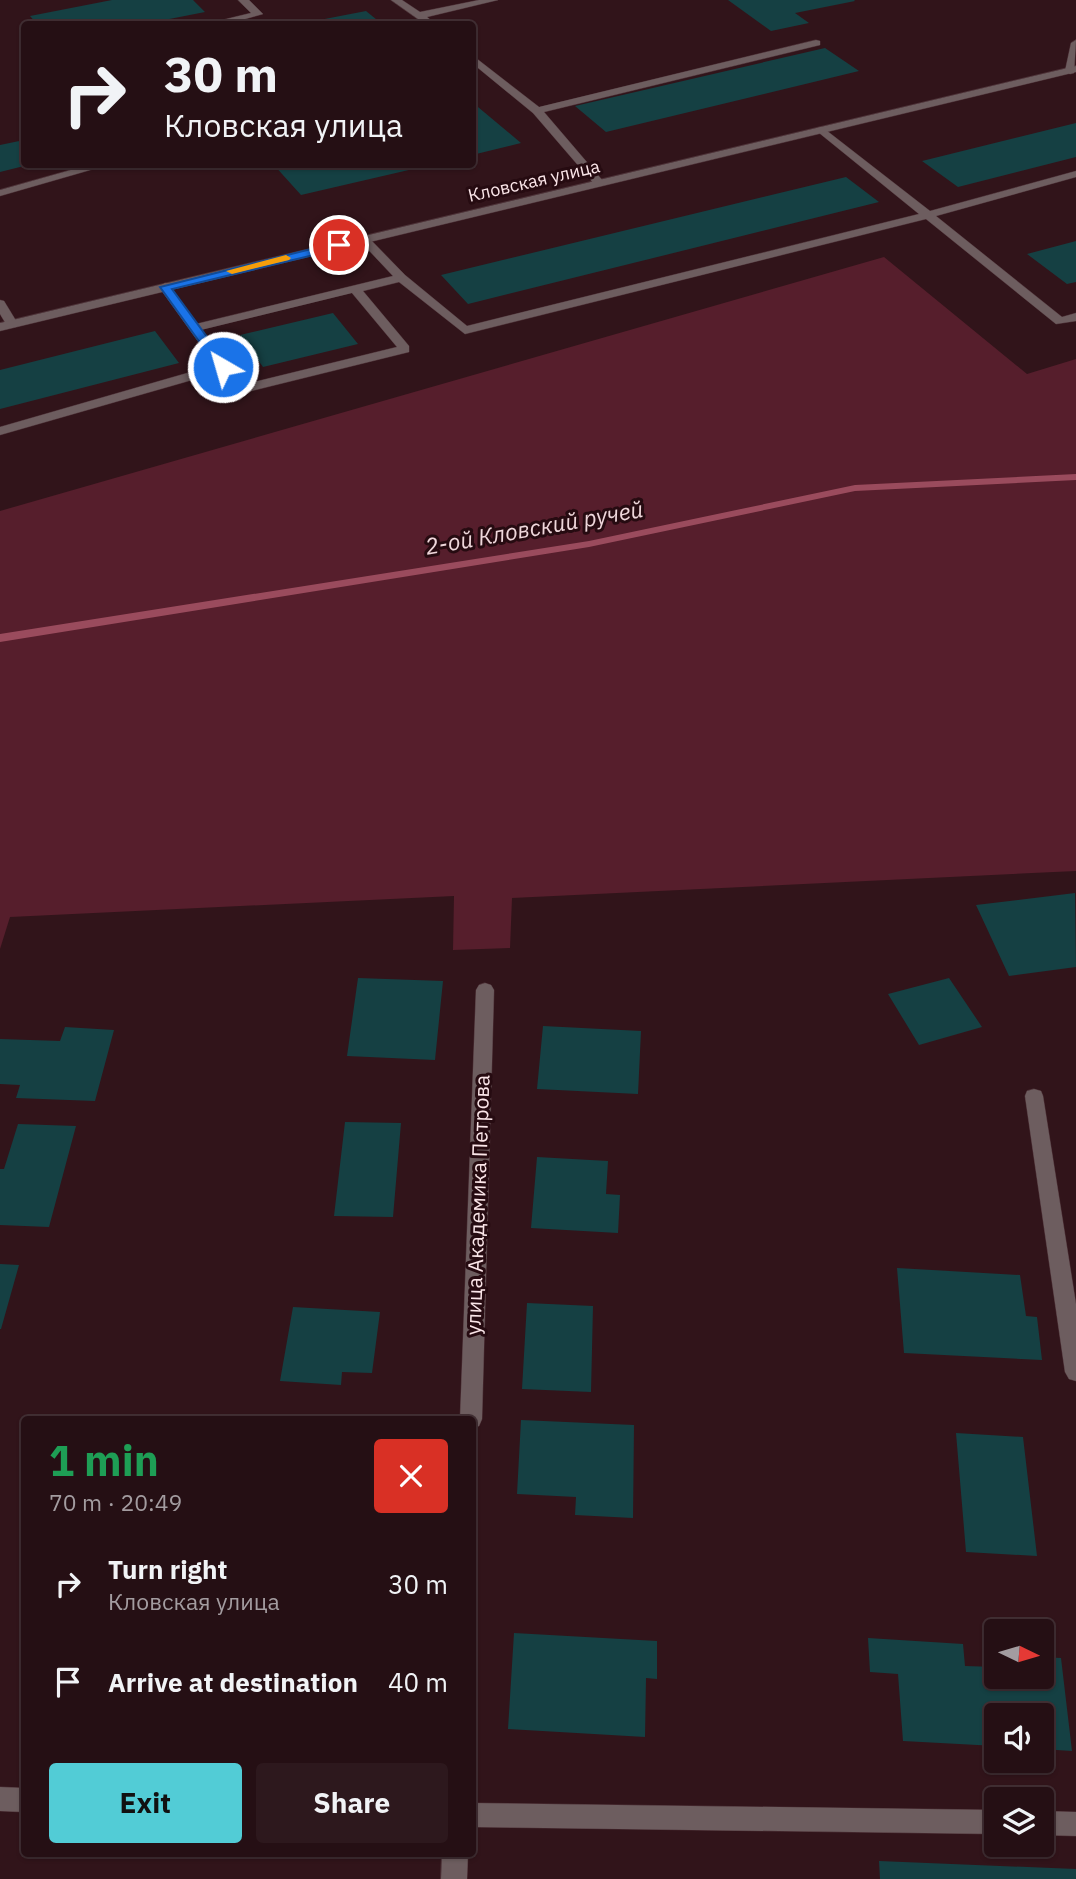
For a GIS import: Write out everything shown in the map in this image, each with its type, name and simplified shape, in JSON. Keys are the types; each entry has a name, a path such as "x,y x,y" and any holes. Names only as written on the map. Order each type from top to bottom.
{"street":[{"path":"229,21 258,14 243,0"},
{"path":"396,0 428,21"},
{"path":"420,15 493,0"},
{"path":"537,111 816,43"},
{"path":"1073,70 1076,43"},
{"path":"476,61 537,111 599,183"},
{"name":"Кловская улица","path":"6,325 1073,70"},
{"path":"822,130 1060,321 1076,317"},
{"path":"0,192 91,168"},
{"path":"364,239 401,278 465,330 928,215 1076,174"},
{"path":"193,328 401,278"},
{"path":"165,287 239,390 405,349 355,289"},
{"path":"0,304 6,325"},
{"path":"0,431 223,367"},
{"name":"улица Академика Петрова","path":"471,1416 485,990"},
{"path":"1034,1096 1076,1373"},
{"path":"0,1799 21,1800"},
{"path":"476,1815 984,1822"},
{"path":"1054,1823 1076,1824"},
{"path":"454,1879 455,1857"}],"shaded area":[{"path":"884,257 1027,374 1076,359 1076,871 512,898 510,948 453,950 454,896 10,917 0,949 0,511"}],"building":[{"path":"112,0 193,0 205,12 159,21 34,21 30,16"},
{"path":"728,0 855,1 795,13 809,23 771,31"},
{"path":"366,11 378,21 314,21"},
{"path":"825,48 859,71 606,132 575,106"},
{"path":"476,105 521,143 476,154"},
{"path":"1076,123 1076,157 958,187 922,161"},
{"path":"21,141 21,167 0,172 0,145"},
{"path":"277,168 417,168 301,195"},
{"path":"846,177 879,202 468,304 441,275"},
{"path":"1076,241 1076,282 1067,284 1027,254"},
{"path":"333,313 358,344 263,367 240,335"},
{"path":"155,331 179,363 0,409 0,370"},
{"path":"1075,893 1076,967 1009,976 976,905"},
{"path":"358,978 443,981 435,1060 347,1056"},
{"path":"949,978 982,1027 919,1045 888,994"},
{"path":"543,1026 641,1031 638,1094 537,1089"},
{"path":"65,1027 114,1030 95,1101 16,1098 20,1085 0,1084 0,1039 60,1041"},
{"path":"345,1122 401,1123 393,1217 334,1216"},
{"path":"18,1124 76,1126 49,1227 0,1225 0,1169 4,1169"},
{"path":"537,1157 608,1161 606,1194 620,1195 618,1233 531,1228"},
{"path":"0,1264 19,1265 1,1329 0,1329"},
{"path":"897,1268 1020,1275 1026,1316 1037,1317 1042,1360 904,1353"},
{"path":"527,1303 593,1306 591,1392 522,1389"},
{"path":"293,1307 380,1312 372,1373 342,1372 341,1385 280,1381"},
{"path":"521,1420 634,1425 633,1518 575,1515 576,1497 517,1494"},
{"path":"956,1433 1023,1437 1037,1556 966,1552"},
{"path":"514,1633 657,1641 657,1679 646,1678 645,1737 508,1729"},
{"path":"868,1638 963,1644 965,1666 984,1667 984,1689 1054,1689 1054,1658 1061,1658 1072,1751 1054,1750 1054,1703 984,1703 984,1745 903,1741 898,1674 870,1672"},
{"path":"879,1861 1076,1869 1076,1879 880,1879"}],"waterway":[{"name":"2-ой Кловский ручей","path":"0,638 589,544 855,488 1076,477"}],"slow traffic":[{"path":"232,271 286,258"}],"route":[{"path":"223,367 165,287 339,245"}]}
